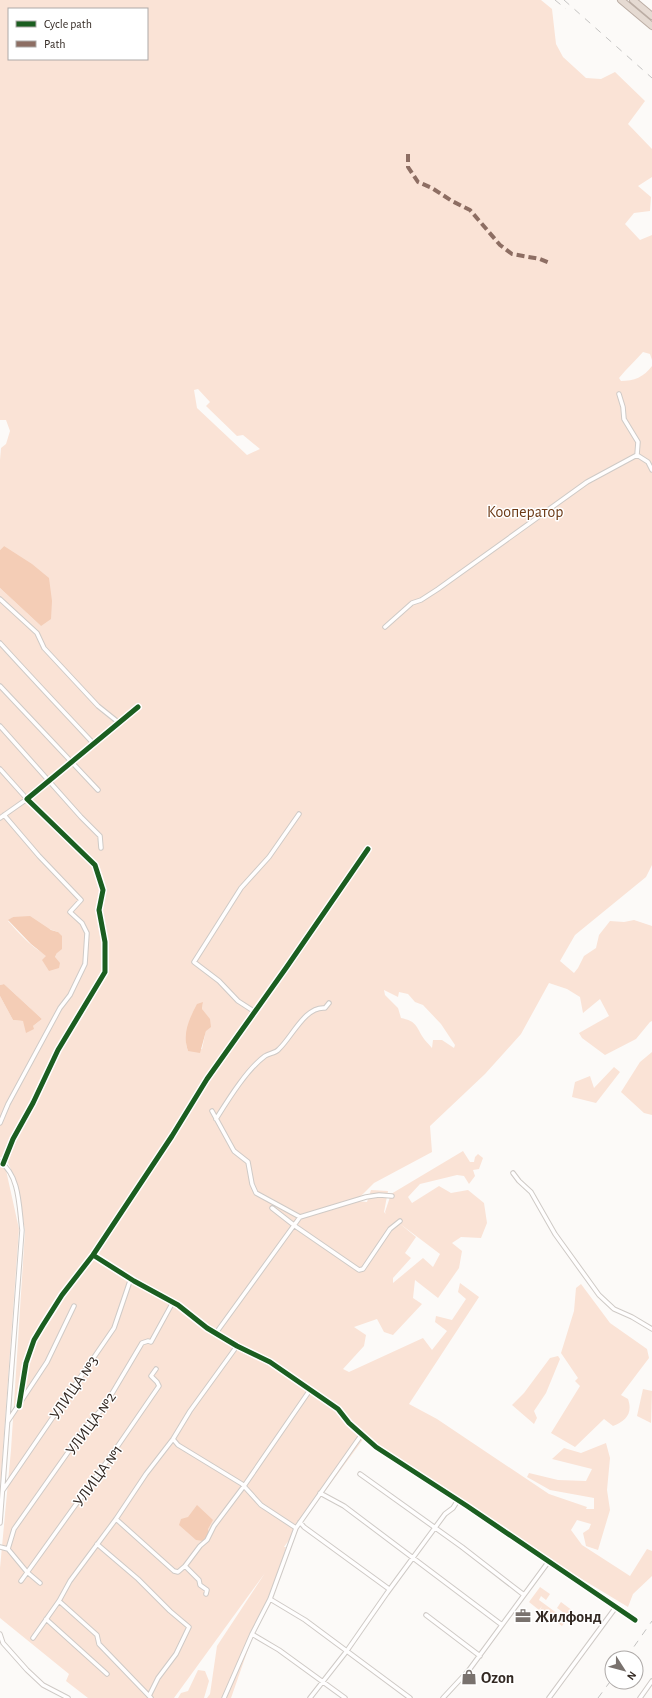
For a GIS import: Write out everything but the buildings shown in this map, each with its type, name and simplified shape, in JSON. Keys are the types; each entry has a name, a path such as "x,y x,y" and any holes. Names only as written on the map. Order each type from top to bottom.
{"highway":[{"path":"621,0 652,26"},
{"path":"632,0 652,16"}],"street":[{"path":"619,394 623,407 624,419 638,442 637,455"},
{"path":"637,455 648,462 652,470"},
{"path":"385,627 412,603 422,600 438,589 587,482 637,455"},
{"path":"0,599 37,633 44,648 98,706 118,722"},
{"path":"0,644 18,665 34,679 93,743"},
{"path":"0,686 98,790"},
{"path":"0,1123 8,1104 60,1008 70,995 85,964 87,933 82,923 70,912 81,900 2,816 27,799 49,779 138,706"},
{"path":"0,726 49,779 81,817 100,836 101,848"},
{"path":"0,769 27,799 95,865 104,890 99,910 104,942 105,972 58,1050 2,1163 9,1168 16,1188 22,1230 0,1523"},
{"path":"256,1012 238,1001 219,981 194,962 241,888 269,857 300,814"},
{"path":"19,1406 26,1363 34,1340 62,1295 93,1255 172,1136 207,1079 256,1012 368,849"},
{"path":"216,1119 243,1078 266,1056 278,1051 310,1011 325,1008 329,1003"},
{"path":"212,1111 234,1151 248,1162 252,1184 256,1193 300,1217"},
{"path":"514,1173 519,1181 530,1192 559,1239 599,1295 614,1309 632,1317 652,1329"},
{"path":"216,1333 295,1226 300,1217 366,1197 379,1195 392,1196"},
{"path":"272,1208 295,1226 359,1270 363,1269 390,1229 400,1221"},
{"path":"93,1255 172,1302 237,1346 270,1362 338,1409 349,1423 376,1447 458,1500 635,1620"},
{"name":"УЛИЦА №3","path":"3,1490 114,1328 131,1278"},
{"name":"УЛИЦА №2","path":"8,1549 14,1529 88,1424 104,1407 142,1343 148,1341 151,1342 172,1302"},
{"path":"8,1422 47,1362 74,1306"},
{"path":"33,1638 59,1601 70,1581 116,1519 146,1474 173,1439 190,1411 237,1346"},
{"name":"УЛИЦА №1","path":"21,1581 159,1386 151,1376 156,1369"},
{"path":"116,1519 174,1571 178,1572 207,1540 214,1526 244,1486 310,1390"},
{"path":"224,1698 252,1634 270,1599 296,1528 362,1434"},
{"path":"173,1439 178,1445 244,1486 261,1505 296,1528"},
{"path":"360,1474 524,1595"},
{"path":"320,1493 344,1506 502,1625"},
{"path":"310,1698 346,1652 412,1558 458,1500"},
{"path":"300,1522 304,1527 389,1589"},
{"path":"59,1601 98,1635 99,1644 150,1697 158,1678 176,1654 189,1627 170,1611 138,1579 97,1544"},
{"path":"0,1547 8,1549 27,1572 40,1583"},
{"path":"443,1698 460,1682 549,1561"},
{"path":"185,1566 199,1580 200,1585 207,1590 206,1594"},
{"path":"270,1599 305,1620 346,1652 410,1698"},
{"path":"549,1698 616,1606"},
{"path":"426,1615 480,1656"},
{"path":"46,1619 107,1674"},
{"path":"0,1634 3,1643 26,1670 43,1685 68,1698"},
{"path":"252,1634 279,1650 345,1698"},
{"path":"640,1698 652,1681"}],"green space":[{"name":"Кооператор","path":"0,0 541,0 552,9 556,44 563,57 586,78 601,79 615,72 645,101 628,124 652,149 652,177 638,186 651,197 650,211 634,213 625,224 640,240 652,235 652,360 650,354 643,352 619,378 621,381 634,379 642,376 652,366 652,865 646,877 575,935 560,961 574,973 584,956 596,948 599,935 610,921 624,922 634,920 652,926 652,1021 636,1039 605,1055 582,1038 579,1033 609,1016 600,999 583,1013 580,997 567,989 549,983 521,1034 485,1074 430,1126 432,1152 374,1183 356,1201 367,1202 371,1190 388,1191 384,1212 386,1214 385,1212 391,1194 463,1151 470,1162 474,1162 475,1157 478,1154 483,1158 479,1169 473,1170 475,1176 469,1184 464,1176 457,1175 420,1184 408,1197 412,1203 439,1186 451,1193 468,1190 484,1203 487,1223 481,1238 461,1237 452,1243 462,1251 459,1268 438,1298 415,1280 413,1298 422,1304 393,1335 384,1332 377,1319 354,1327 366,1335 364,1346 343,1369 349,1372 423,1338 432,1350 447,1331 435,1322 436,1316 452,1320 466,1299 458,1292 460,1283 479,1297 409,1404 437,1419 549,1494 587,1507 586,1509 594,1509 594,1498 550,1490 527,1477 529,1473 558,1480 586,1481 592,1469 552,1459 564,1448 581,1453 606,1443 610,1458 607,1490 610,1510 598,1550 586,1546 583,1533 589,1529 591,1524 577,1520 571,1530 582,1545 630,1576 647,1549 652,1551 652,1576 633,1594 628,1607 557,1564 469,1505 364,1438 284,1547 286,1547 270,1605 253,1635 231,1698 207,1698 210,1694 217,1646 265,1573 174,1698 88,1698 66,1681 69,1674 0,1618 0,1568 11,1450 25,1231 18,1187 7,1160 0,1157 0,996 13,1020 23,1021 33,1026 42,1019 4,984 0,985 0,588 41,626 4,546 0,550 1,448 6,444 10,431 6,420 0,420","holes":["198,389 210,402 206,406 237,436 243,435 260,449 247,455 197,408 194,390","13,917 58,932 57,953 55,957 35,948 8,921","384,990 398,997 399,992 408,994 415,1002 423,1005 441,1024 455,1045 454,1048 442,1040 433,1040 432,1048 414,1024 401,1018 398,1008 385,995","203,1002 202,1009 206,1030 202,1049 188,1051 186,1044 187,1032","399,1223 440,1254 433,1267 423,1258 393,1283 393,1278 411,1258 405,1253 416,1237"]},
{"path":"652,1052 652,1115 644,1113 621,1092 640,1062"},
{"path":"614,1067 620,1072 596,1103 572,1097 575,1082 590,1076 594,1088"},
{"path":"0,1165 6,1170 19,1229 0,1489"},
{"path":"581,1284 610,1323 647,1349 649,1358 621,1395 628,1399 630,1408 625,1419 613,1426 604,1419 575,1447 551,1433 580,1386 575,1381 578,1378 561,1353 574,1311 576,1288"},
{"path":"558,1356 560,1359 546,1393 534,1411 537,1418 534,1424 512,1405 524,1393 550,1358"},
{"path":"643,1389 652,1391 651,1423 637,1416"},
{"path":"540,1587 550,1594 546,1600 541,1596 539,1600 554,1611 549,1617 540,1610 542,1606 539,1610 529,1602"},
{"path":"561,1602 573,1611 562,1626 550,1617 554,1611 561,1616 564,1613 557,1608"},
{"path":"198,1670 205,1671 209,1681 204,1698 178,1698 181,1693 188,1691"}],"shaded area":[{"path":"4,546 32,564 49,578 52,601 51,619 41,626 0,588 0,550"},
{"path":"30,916 51,930 58,932 62,936 62,949 55,957 60,963 59,968 49,971 42,960 46,956 31,944 8,920 13,917"},
{"path":"4,984 42,1019 33,1026 34,1029 26,1033 23,1021 13,1020 0,996 0,985"},
{"path":"203,1002 202,1009 210,1019 211,1027 206,1031 200,1053 188,1051 186,1045 187,1027 197,1004"},
{"path":"197,1505 213,1520 208,1529 209,1534 203,1541 196,1540 179,1525 181,1519 188,1517"}],"railway":[{"path":"555,0 566,9"},
{"path":"564,0 652,78"},
{"path":"632,1650 652,1621"},
{"path":"598,1698 604,1690"}],"marked path":[{"path":"408,154 408,167 418,182 432,188 452,201 470,210 500,245 512,254 540,259 550,263"}],"cycle path":[{"path":"3,1164 13,1139 33,1103 58,1050 105,972 105,942 99,910 103,890 95,865 27,799 138,707"},
{"path":"19,1406 26,1363 34,1340 43,1325 62,1295 93,1255 172,1136 207,1079 368,849"},
{"path":"93,1255 134,1281 178,1305 207,1328 237,1346 270,1362 338,1409 349,1423 376,1447 467,1506 635,1620"}],"place":[{"name":"Жилфонд","path":"523,1616"},
{"name":"Ozon","path":"469,1677"}]}
